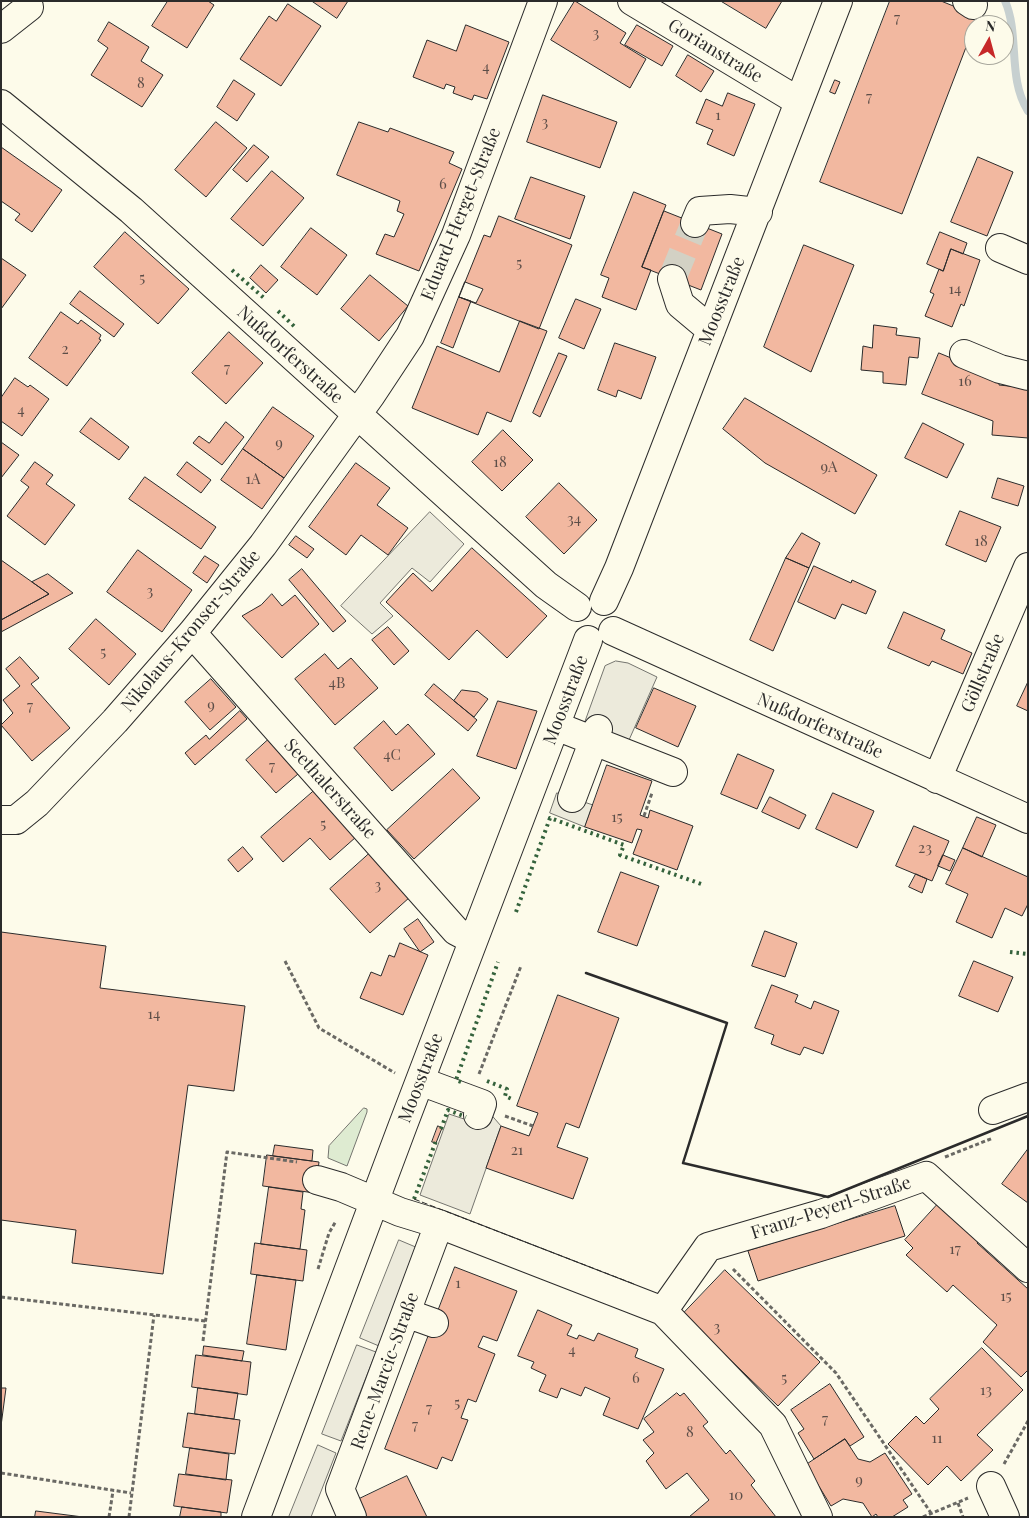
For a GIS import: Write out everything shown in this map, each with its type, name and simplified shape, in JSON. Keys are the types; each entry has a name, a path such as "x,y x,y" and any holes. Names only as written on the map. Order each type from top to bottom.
{"street":[{"name":"Eduard-Herget-Straße","path":"357,416 410,336 456,235 543,1"},
{"name":"Gorianstraße","path":"632,1 798,101"},
{"name":"Moosstraße","path":"604,601 619,568 758,212 798,101 838,1"},
{"path":"1,29 29,7"},
{"name":"Nußdorferstraße","path":"1,104 131,210 357,416 458,522 577,607"},
{"path":"695,223 700,211 730,209 758,212"},
{"path":"1000,248 1028,260"},
{"path":"672,279 680,304 711,330"},
{"path":"964,354 1000,369 1028,376"},
{"name":"Nikolaus-Kronser-Straße","path":"1,820 16,820 37,803 115,721 192,633 264,545 357,416"},
{"name":"Göllstraße","path":"937,779 1028,567"},
{"path":"577,607 584,601 594,598 604,601 612,607 616,618 613,631"},
{"name":"Moosstraße","path":"577,607 573,620 577,632 588,640 598,641 608,637 613,631"},
{"name":"Nußdorferstraße","path":"613,631 1028,819"},
{"name":"Seethalerstraße","path":"192,633 456,931 473,940"},
{"name":"Moosstraße","path":"256,1517 374,1201 588,640"},
{"path":"556,726 596,735 673,772"},
{"path":"572,798 596,735"},
{"path":"420,1081 480,1110"},
{"path":"997,1122 1028,1097"},
{"path":"309,1171 400,1212 439,1224 664,1311 773,1425 818,1517"},
{"name":"Franz-Peyerl-Straße","path":"708,1247 821,1214 926,1176 1028,1268"},
{"name":"Rene-Marcic-Straße","path":"329,1517 439,1224"},
{"path":"664,1311 708,1247"},
{"path":"406,1313 434,1323"},
{"path":"991,1486 1005,1517"},
{"path":"340,1489 352,1517"}],"path":[{"path":"285,961 320,1028 390,1071 420,1081"},
{"path":"480,1110 474,1087 521,966"},
{"path":"926,1176 942,1158 997,1122"},
{"path":"203,1341 228,1152 309,1171"},
{"path":"708,1247 738,1273 836,1373 931,1513"},
{"path":"1,1298 206,1321"},
{"path":"129,1517 154,1315"},
{"path":"1,1473 132,1494"},
{"path":"110,1517 113,1491"},
{"path":"958,1503 963,1517"}],"green space":[{"path":"364,1108 367,1109 367,1112 347,1166 328,1158 329,1146"}],"shaded area":[{"path":"430,512 464,544 430,582 412,568 380,603 393,616 372,634 341,606"},
{"path":"616,661 628,663 657,677 629,740 584,724 605,666"},
{"path":"557,793 593,805 585,827 550,813"},
{"path":"488,1111 501,1126 470,1214 420,1195 449,1114 467,1120"},
{"path":"399,1240 418,1248 379,1346 360,1338"},
{"path":"357,1345 376,1352 341,1441 322,1434"},
{"path":"318,1445 336,1453 311,1517 289,1517"}],"building":[{"path":"168,1 208,1 214,5 187,48 152,26"},
{"path":"312,1 348,1 337,18"},
{"path":"575,1 626,33 620,43 646,59 630,88 551,40"},
{"path":"721,1 782,1 766,28"},
{"path":"890,1 941,1 976,15 964,15 964,52 902,214 820,182"},
{"path":"288,4 321,26 281,86 240,59 269,16 276,21"},
{"path":"109,22 149,47 141,61 163,75 142,107 91,75 108,48 98,41"},
{"path":"466,25 509,42 487,99 474,95 472,100 453,93 455,87 446,84 444,89 413,77 427,40 456,51"},
{"path":"637,25 673,46 662,66 625,45"},
{"path":"688,55 714,71 701,92 676,76"},
{"path":"234,80 255,94 237,121 217,107"},
{"path":"835,80 840,82 835,94 830,92"},
{"path":"728,93 755,104 734,156 707,144 713,130 696,123 706,99 722,106"},
{"path":"543,95 617,122 600,168 527,142"},
{"path":"216,122 247,148 206,197 175,170"},
{"path":"359,122 388,132 390,128 454,152 449,163 462,169 419,271 376,254 385,234 394,237 404,214 397,211 400,201 337,175"},
{"path":"254,145 269,157 247,182 233,170"},
{"path":"1,147 62,190 32,232 15,220 20,214 1,201"},
{"path":"978,157 1013,172 987,236 951,222"},
{"path":"272,171 304,198 263,246 231,219"},
{"path":"531,177 585,196 570,239 515,219"},
{"path":"634,192 666,205 642,267 651,270 636,310 602,297 609,278 601,275"},
{"path":"664,211 722,234 701,290 642,267"},
{"path":"499,216 572,245 539,329 459,297 484,235 490,237"},
{"path":"311,228 347,255 317,295 281,267"},
{"path":"125,232 189,289 158,324 94,267"},
{"path":"940,232 967,243 963,254 951,249 943,271 927,264"},
{"path":"804,245 854,265 811,372 764,347"},
{"path":"951,249 980,260 964,306 961,304 952,327 925,316 934,294 930,292 939,269 943,271"},
{"path":"1,258 26,275 1,309"},
{"path":"261,265 278,280 266,293 250,278"},
{"path":"370,275 408,306 379,341 341,309"},
{"path":"465,282 483,289 476,303 459,297"},
{"path":"80,291 124,324 114,337 70,304"},
{"path":"459,297 471,301 453,348 441,343"},
{"path":"576,299 601,309 584,349 559,338"},
{"path":"61,312 78,324 81,320 101,335 99,339 101,340 67,386 29,358"},
{"path":"520,321 547,331 511,422 487,412 478,435 412,408 437,346 499,372"},
{"path":"874,325 897,328 896,335 920,338 918,358 909,357 906,385 883,383 883,372 861,370 863,346 872,348"},
{"path":"229,332 263,363 226,404 192,373"},
{"path":"615,343 656,357 641,399 618,390 616,397 598,390"},
{"path":"559,353 567,356 540,417 533,413"},
{"path":"939,353 1000,378 999,385 1028,388 1028,438 992,435 993,421 922,394"},
{"path":"15,378 28,387 30,385 49,399 22,436 1,421 1,398"},
{"path":"745,398 877,475 855,514 765,463 723,429"},
{"path":"273,407 314,436 284,478 243,449"},
{"path":"91,418 129,447 119,460 80,432"},
{"path":"226,422 244,437 222,465 193,443 199,436 209,443"},
{"path":"923,423 964,444 947,478 905,458"},
{"path":"503,430 533,460 502,491 472,462"},
{"path":"1,442 19,455 1,478"},
{"path":"243,449 284,478 262,509 221,480"},
{"path":"35,462 53,475 46,484 75,505 45,545 7,516 29,487 21,481"},
{"path":"187,462 211,480 201,493 177,475"},
{"path":"356,463 390,488 377,505 408,528 388,555 361,535 346,555 309,527"},
{"path":"145,477 216,527 201,549 129,499"},
{"path":"998,478 1024,486 1018,506 992,498"},
{"path":"559,483 597,520 564,554 526,517"},
{"path":"960,511 1001,527 986,562 946,545"},
{"path":"802,533 820,543 809,568 786,558"},
{"path":"296,536 314,549 307,558 289,545"},
{"path":"472,548 547,616 507,658 477,630 449,660 386,602 413,573 432,591"},
{"path":"138,550 192,590 162,632 107,592"},
{"path":"205,556 219,565 207,583 193,573"},
{"path":"786,558 809,568 773,651 750,640"},
{"path":"1,560 49,594 1,620"},
{"path":"814,566 851,583 852,580 876,591 866,614 842,604 835,619 798,602"},
{"path":"302,569 346,621 333,632 289,580"},
{"path":"48,574 73,593 1,632 1,620 49,594 32,582"},
{"path":"272,594 282,606 295,595 319,624 282,658 242,616 261,605"},
{"path":"904,612 945,630 941,639 972,653 963,674 932,661 929,666 888,648"},
{"path":"96,619 136,654 109,685 69,649"},
{"path":"388,627 409,651 394,665 372,640"},
{"path":"325,654 338,669 351,658 378,688 335,725 295,679"},
{"path":"20,657 39,678 31,684 70,728 32,761 1,725 13,713 3,700 20,686 6,669"},
{"path":"211,679 236,707 210,730 185,702"},
{"path":"1028,682 1028,711 1017,706"},
{"path":"434,684 477,720 468,731 425,695"},
{"path":"654,688 696,706 678,747 636,728"},
{"path":"462,690 478,692 488,699 474,717 454,701"},
{"path":"498,701 537,711 516,769 477,756"},
{"path":"240,711 247,719 195,765 185,753 206,735 209,739"},
{"path":"384,721 396,735 408,724 435,754 392,791 354,748"},
{"path":"268,740 298,774 276,793 246,760"},
{"path":"738,754 774,770 757,809 721,794"},
{"path":"607,765 652,781 640,815 648,818 650,810 693,826 677,870 633,854 642,830 637,829 632,843 585,827"},
{"path":"453,769 480,798 414,859 387,830"},
{"path":"315,790 356,837 330,860 310,838 283,862 261,837"},
{"path":"833,793 874,811 857,848 816,829"},
{"path":"770,797 806,815 799,829 762,812"},
{"path":"977,817 996,825 982,857 963,848"},
{"path":"914,826 949,841 932,881 896,866"},
{"path":"243,847 253,859 238,872 228,860"},
{"path":"963,848 1028,877 1028,904 1022,916 1005,908 992,938 956,922 968,894 946,884"},
{"path":"370,853 410,897 370,933 330,889"},
{"path":"943,855 955,860 950,871 938,866"},
{"path":"621,872 659,886 637,946 598,932"},
{"path":"916,874 927,879 922,893 909,887"},
{"path":"418,919 434,942 420,952 404,929"},
{"path":"765,931 797,943 785,977 752,966"},
{"path":"1,932 106,946 100,988 245,1006 234,1091 188,1085 163,1274 72,1263 76,1230 1,1220"},
{"path":"400,943 428,955 403,1015 360,998 371,972 381,976 389,955 394,957"},
{"path":"974,961 1013,977 998,1012 959,996"},
{"path":"772,985 798,995 795,1002 811,1009 814,1001 839,1011 823,1054 804,1047 800,1055 786,1050 771,1044 774,1035 755,1028"},
{"path":"558,995 619,1018 579,1128 566,1123 557,1147 588,1158 573,1199 486,1168 501,1126 529,1136 538,1113 517,1106"},
{"path":"438,1126 442,1128 436,1143 432,1142"},
{"path":"275,1145 313,1150 312,1161 273,1156"},
{"path":"1028,1149 1028,1203 1002,1184"},
{"path":"267,1155 319,1162 315,1193 263,1186"},
{"path":"269,1187 303,1192 301,1209 305,1210 300,1249 261,1244"},
{"path":"937,1205 957,1223 962,1218 982,1237 977,1243 1028,1289 1028,1370 1021,1377 983,1342 997,1325 953,1285 947,1292 906,1255 913,1248 905,1240"},
{"path":"895,1206 905,1236 758,1281 748,1251"},
{"path":"255,1243 307,1250 303,1281 251,1274"},
{"path":"455,1267 517,1291 497,1341 483,1336 478,1347 495,1354 476,1402 468,1399 461,1418 468,1420 452,1461 442,1457 437,1469 385,1449"},
{"path":"725,1270 820,1362 778,1406 683,1314"},
{"path":"257,1275 296,1280 286,1350 247,1344"},
{"path":"538,1310 572,1325 567,1335 577,1339 579,1335 594,1341 598,1333 638,1349 635,1357 664,1369 638,1429 603,1415 610,1398 585,1387 581,1396 561,1388 557,1398 539,1391 546,1375 531,1368 534,1362 518,1356"},
{"path":"204,1346 244,1351 242,1361 203,1355"},
{"path":"982,1348 1023,1390 977,1435 993,1450 961,1481 947,1466 928,1485 888,1444 916,1416 924,1424 939,1409 930,1399"},
{"path":"196,1355 251,1362 247,1395 192,1387"},
{"path":"830,1384 864,1437 850,1446 845,1439 814,1459 798,1433 804,1429 791,1410"},
{"path":"1,1388 6,1388 1,1426"},
{"path":"198,1388 238,1393 234,1419 195,1414"},
{"path":"677,1393 680,1396 684,1393 708,1422 703,1426 726,1454 730,1450 755,1481 751,1485 776,1517 689,1517 709,1500 687,1473 666,1489 646,1461 654,1453 643,1440 654,1432 644,1419"},
{"path":"188,1413 240,1420 235,1454 183,1447"},
{"path":"845,1439 858,1459 870,1462 885,1453 912,1494 903,1500 908,1507 892,1517 878,1517 876,1514 872,1517 863,1503 843,1499 831,1506 806,1465"},
{"path":"190,1448 229,1454 226,1480 186,1474"},
{"path":"179,1474 232,1480 227,1513 174,1506"},
{"path":"407,1476 427,1517 363,1517 355,1501"},
{"path":"182,1507 221,1512 221,1517 180,1517"},
{"path":"36,1511 83,1517 35,1517"}],"waterway":[{"path":"1005,1 1012,28 1015,71 1022,98 1028,111"}],"tunnel":[{"path":"672,279 695,223"}],"hedge":[{"path":"232,270 264,298"},
{"path":"278,311 296,328"},
{"path":"516,912 550,818 624,845 620,855 704,885"},
{"path":"1010,952 1028,954"},
{"path":"461,1082 456,1080 498,962"},
{"path":"487,1081 507,1089 505,1096 514,1100"},
{"path":"441,1129 448,1110 466,1117"},
{"path":"414,1199 436,1141"}],"fence":[{"path":"414,1199 634,1284"}],"wall":[{"path":"586,973 727,1023 683,1163 828,1197 1028,1116"}]}
